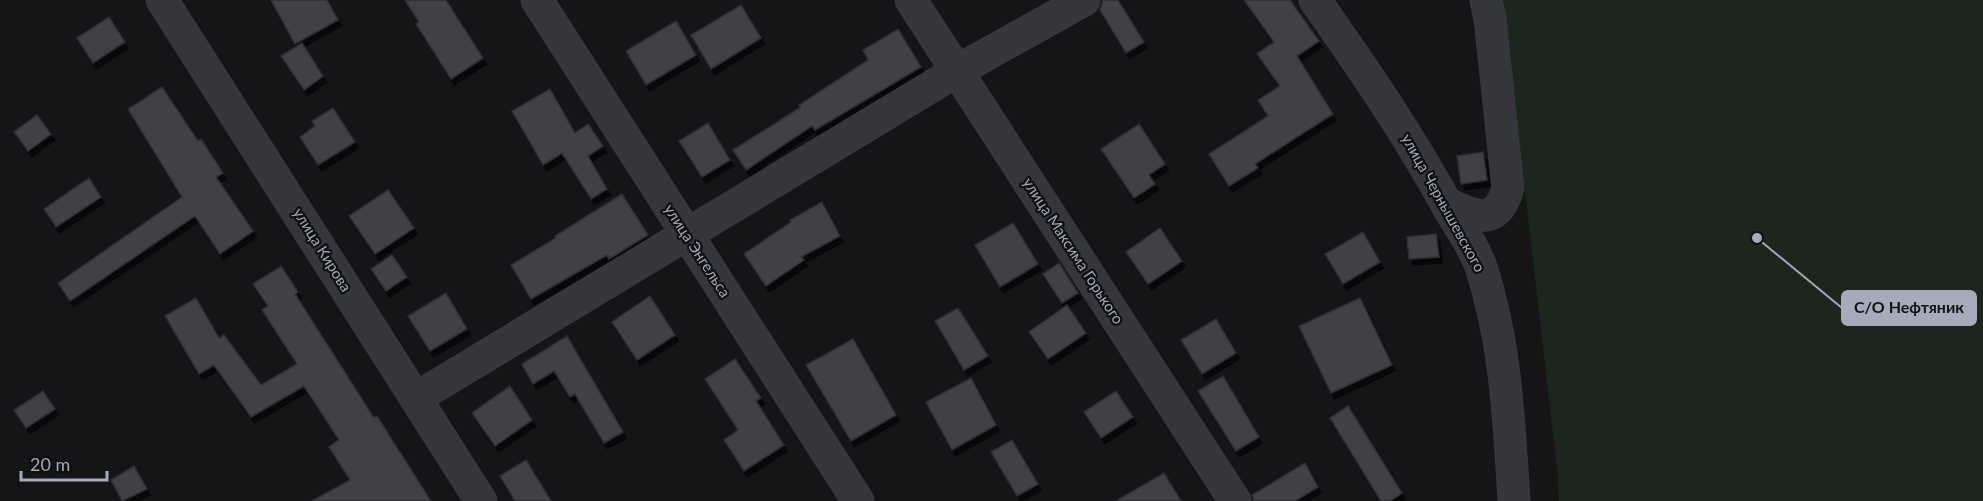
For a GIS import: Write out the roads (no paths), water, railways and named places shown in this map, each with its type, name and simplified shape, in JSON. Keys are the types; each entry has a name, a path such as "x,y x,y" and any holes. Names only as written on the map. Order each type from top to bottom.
{"street":[{"name":"улица Кирова","path":"162,0 481,501"},
{"name":"улица Энгельса","path":"537,0 858,501"},
{"name":"улица Максима Горького","path":"911,0 1235,501"},
{"path":"416,398 957,71 1084,0"},
{"name":"улица Чернышевского","path":"1315,0 1368,76 1428,169 1480,264 1495,315 1506,376 1514,501"},
{"path":"1446,203 1464,212 1482,216 1494,213 1504,203 1508,188 1486,0"}],"place":[{"name":"С/О Нефтяник","path":"1757,238"}]}
